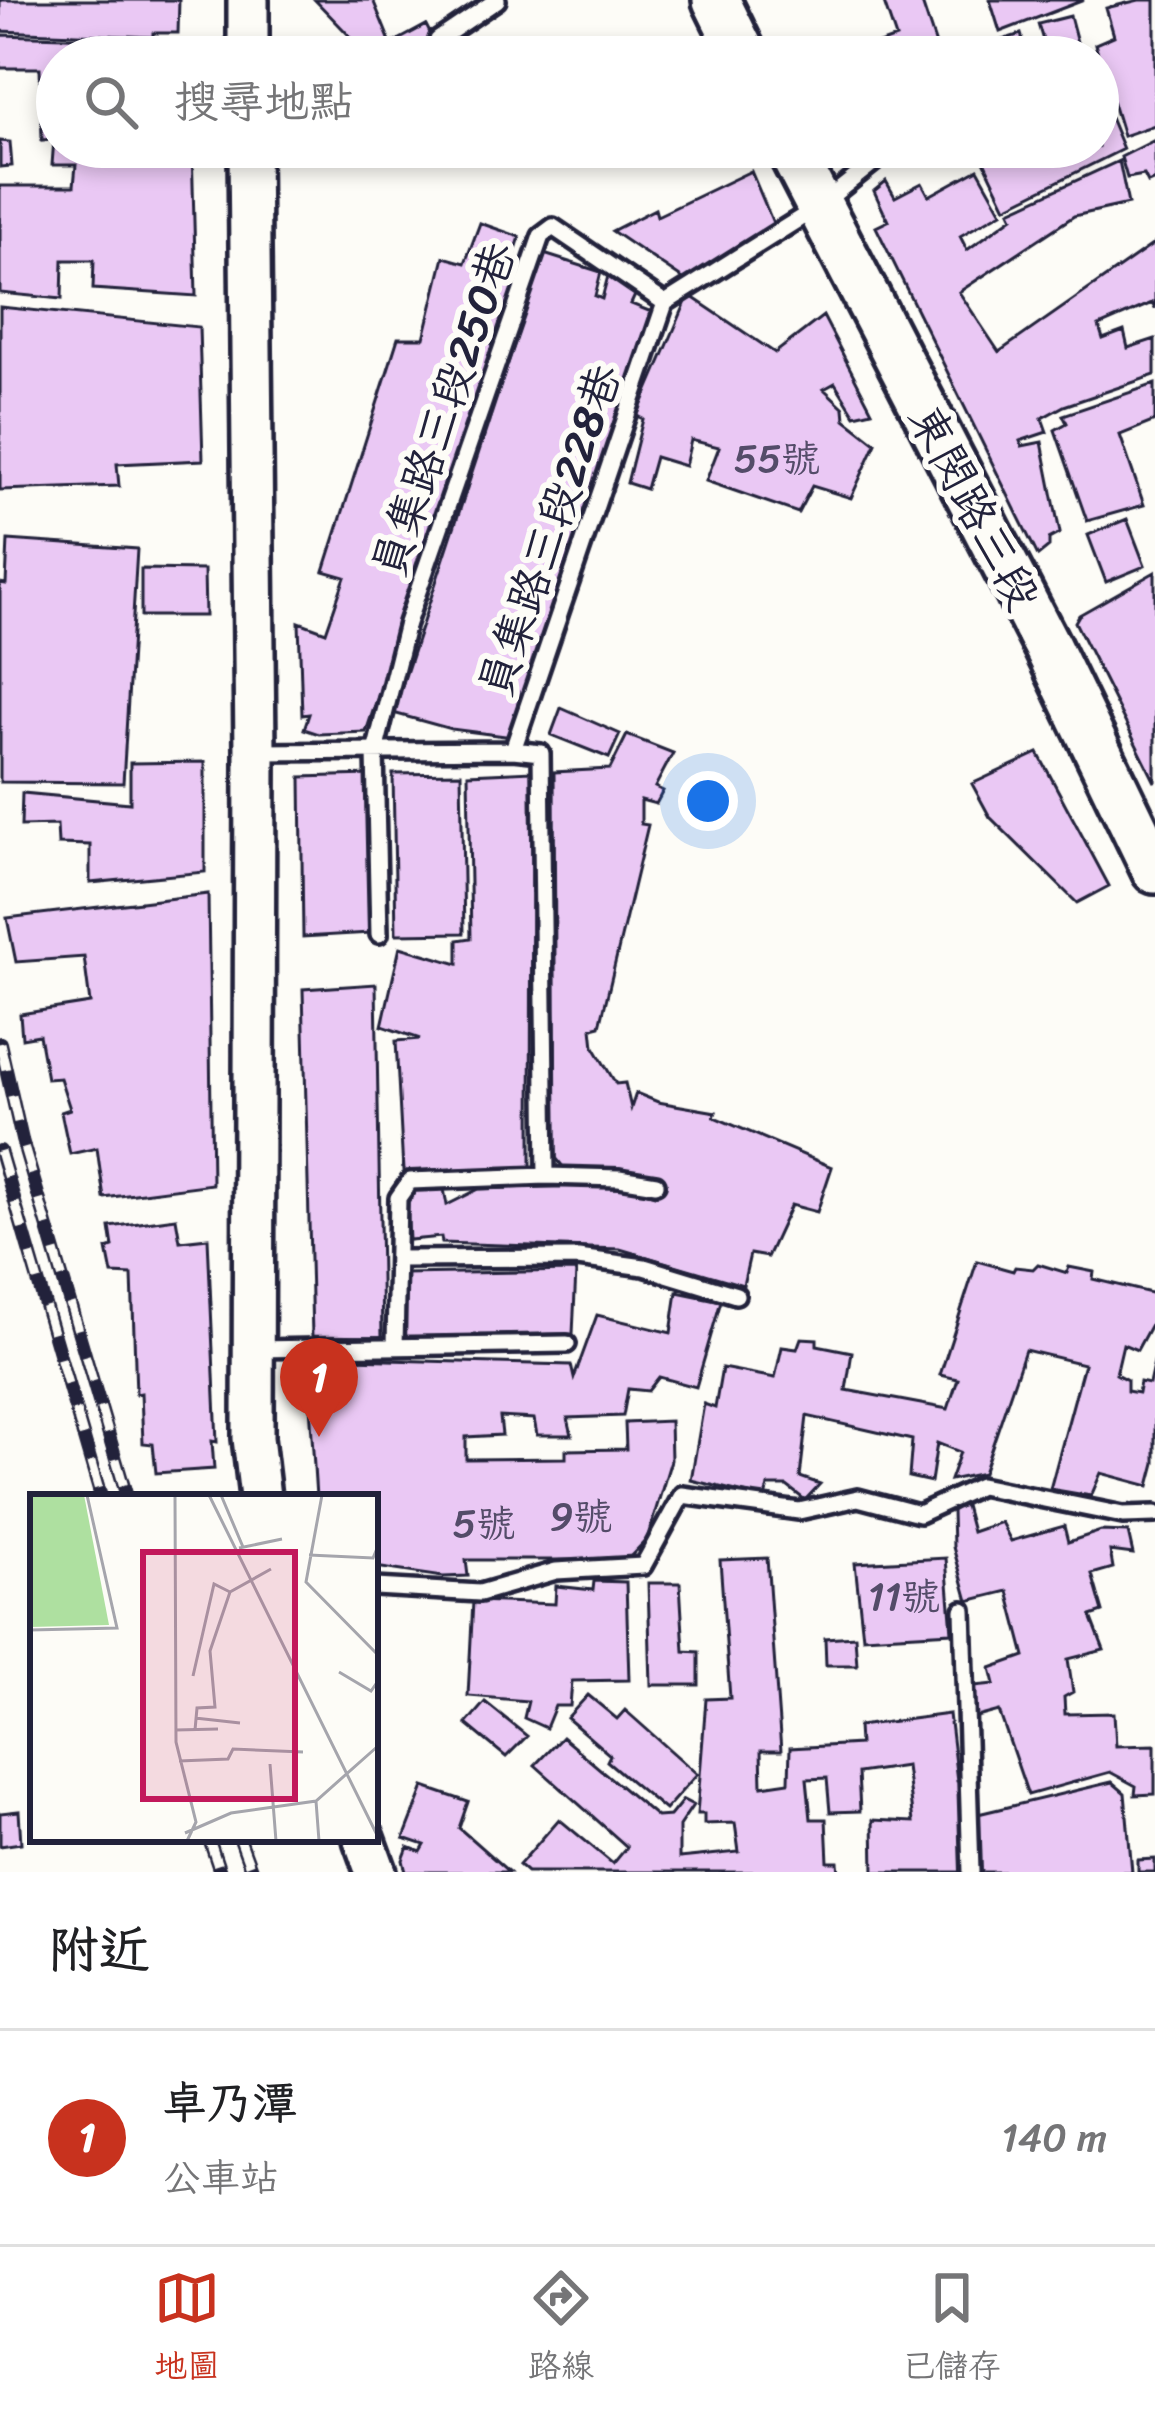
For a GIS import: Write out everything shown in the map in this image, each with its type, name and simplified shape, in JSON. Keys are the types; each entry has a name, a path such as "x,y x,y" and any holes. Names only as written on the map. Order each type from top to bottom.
{"main road":[{"path":"716,0 734,36"},
{"name":"東閔路三段","path":"799,168 1047,646 1155,869"}],"street":[{"path":"248,0 248,36"},
{"path":"249,168 255,752 253,1438 260,1494"}],"lane":[{"path":"444,36 497,0"},
{"path":"665,303 818,207 867,168"},
{"name":"員集路三段250巷","path":"379,934 375,752 406,623 541,236 554,227 665,303"},
{"name":"員集路三段228巷","path":"546,1176 541,753 512,750 665,303"},
{"path":"255,752 512,750"},
{"path":"395,1346 398,1198 410,1180 546,1176 656,1184"},
{"path":"397,1259 578,1258 644,1267 736,1295"},
{"path":"254,1348 567,1344"},
{"path":"378,1587 480,1593 556,1571 643,1566 682,1496 799,1511 858,1498 920,1514 980,1486 1124,1515 1155,1514"},
{"path":"963,1610 971,1872"}],"building":[{"path":"0,0 179,0 178,33 0,31"},
{"path":"315,0 373,0 388,36 350,36"},
{"path":"883,0 921,0 933,36 895,36"},
{"path":"990,0 1084,0 1000,32"},
{"path":"1155,0 1155,125 1123,136 1119,36 1114,36 1106,8"},
{"path":"1070,16 1075,36 1042,36 1038,24"},
{"path":"426,25 432,36 406,36"},
{"path":"0,35 36,36 36,68 0,68"},
{"path":"1155,140 1155,180 1148,183 1144,175 1127,178 1121,157"},
{"path":"0,141 10,142 12,166 0,167"},
{"path":"1119,161 1128,204 1074,216 959,292 999,352 1155,243 1155,309 1152,303 1099,326 1103,339 1124,331 1128,348 1155,339 1155,375 1064,406 1042,418 1047,432 1020,441 1022,446 1042,442 1060,533 1049,539 1049,547 1038,556 876,227 888,221 874,191 886,181 895,197 922,183 929,196 978,169 1002,212 960,236 967,250 1013,217 1010,211 1104,168 1119,168"},
{"path":"76,168 193,168 196,296 93,289 94,260 63,260 62,299 0,293 0,186 74,186"},
{"path":"987,168 1085,168 1006,207"},
{"path":"751,171 776,230 686,281 612,231 655,209 657,216"},
{"path":"480,223 520,237 508,274 517,276 366,732 319,734 304,729 309,714 302,715 299,622 326,632 345,577 324,571 398,338 424,338 444,257 465,263"},
{"path":"544,254 601,272 595,296 602,299 608,276 637,291 631,304 654,313 513,737 451,729 393,713"},
{"path":"689,295 775,353 823,316 872,411 855,415 835,383 824,389 844,408 845,419 876,443 851,498 812,486 798,513 706,481 719,447 691,440 685,466 655,457 646,489 627,483 643,419 637,416"},
{"path":"0,307 199,327 203,460 117,464 119,486 0,490"},
{"path":"1155,384 1155,421 1120,435 1144,505 1087,521 1055,430 1067,423 1063,415"},
{"path":"1127,519 1145,566 1106,582 1088,535"},
{"path":"8,540 137,549 123,783 0,782 0,583 6,584"},
{"path":"141,569 204,570 205,616 141,616"},
{"path":"1155,572 1155,782 1075,622 1079,615"},
{"path":"561,708 620,734 609,758 551,735"},
{"path":"627,735 673,753 655,787 663,791 656,804 641,800 641,824 648,825 600,1026 592,1028 594,1047 616,1084 625,1083 631,1108 636,1093 658,1102 716,1112 714,1117 832,1167 817,1212 791,1205 767,1257 750,1254 743,1285 620,1249 442,1243 441,1237 409,1240 407,1201 417,1189 444,1189 447,1205 479,1189 620,1185 655,1195 658,1177 620,1168 564,1168 556,1158 554,772 610,769"},
{"path":"1038,753 1109,886 1077,903 990,817 972,784"},
{"path":"205,762 205,872 90,883 90,845 58,844 57,825 21,826 22,793 130,803 130,763"},
{"path":"532,771 531,1167 403,1171 396,1041 420,1039 382,1026 400,947 458,964 458,940 471,938 468,774"},
{"path":"461,773 464,933 396,934 393,774"},
{"path":"370,775 370,933 303,937 301,777"},
{"path":"208,894 212,1184 104,1198 97,1148 70,1154 61,1112 70,1109 60,1078 47,1079 39,1035 22,1038 20,1014 90,1003 84,957 16,962 7,918"},
{"path":"376,984 382,1337 312,1336 303,989"},
{"path":"176,1218 180,1241 208,1238 217,1442 212,1441 214,1469 156,1473 153,1444 143,1443 141,1393 136,1394 132,1275 112,1274 107,1249 113,1247 110,1227"},
{"path":"977,1261 1013,1271 1038,1264 1067,1273 1069,1267 1094,1272 1093,1279 1155,1294 1155,1317 1137,1350 1123,1344 1116,1374 1127,1380 1127,1391 1138,1393 1140,1382 1149,1384 1155,1357 1155,1463 1149,1486 1101,1473 1091,1496 1050,1489 1084,1364 1025,1350 983,1473 950,1480 960,1452 937,1443 931,1482 909,1477 912,1440 807,1416 800,1477 820,1484 805,1500 787,1486 768,1486 765,1498 691,1480 704,1404 715,1408 722,1368 775,1378 782,1347 797,1349 801,1338 852,1352 846,1390 948,1409 958,1379 940,1375"},
{"path":"576,1271 573,1334 402,1337 402,1274"},
{"path":"677,1292 721,1301 696,1387 659,1377 648,1391 628,1389 623,1416 568,1418 572,1435 537,1435 534,1419 500,1417 502,1435 466,1437 466,1459 566,1458 566,1450 626,1449 625,1423 670,1421 671,1460 647,1539 627,1560 466,1560 468,1576 443,1577 378,1567 378,1494 316,1494 309,1390 316,1390 314,1358 571,1365 574,1378 597,1315 671,1333"},
{"path":"964,1502 972,1532 1001,1522 1011,1541 1064,1526 1068,1542 1101,1531 1128,1532 1133,1554 1110,1551 1113,1568 1092,1574 1103,1612 1091,1616 1104,1650 1068,1659 1073,1692 1064,1697 1065,1714 1114,1713 1116,1746 1155,1745 1155,1794 1135,1795 1136,1786 1110,1772 1028,1795 999,1711 977,1717 974,1686 995,1684 991,1668 1025,1656 1008,1591 968,1601 953,1547 952,1511"},
{"path":"767,1558 781,1751 761,1751 762,1786 789,1782 790,1748 859,1744 858,1726 949,1714 957,1781 962,1782 964,1872 874,1872 873,1820 913,1822 906,1766 858,1773 860,1811 830,1812 827,1778 807,1779 811,1819 826,1819 828,1862 838,1862 839,1872 527,1872 519,1865 559,1819 613,1864 627,1847 535,1765 562,1737 657,1817 670,1816 683,1800 693,1805 679,1826 679,1858 739,1852 735,1823 704,1824 704,1814 697,1814 706,1699 730,1698 720,1560"},
{"path":"946,1558 952,1632 863,1637 855,1563"},
{"path":"594,1581 626,1582 629,1680 572,1681 570,1706 555,1706 546,1728 524,1718 528,1701 468,1696 473,1601 555,1604 556,1586 593,1590"},
{"path":"648,1583 680,1583 684,1651 699,1652 699,1685 651,1685"},
{"path":"855,1636 857,1665 826,1665 825,1638"},
{"path":"588,1695 617,1719 625,1710 697,1774 665,1810 607,1761 610,1755 567,1718"},
{"path":"485,1702 527,1736 506,1757 466,1724"},
{"path":"1112,1782 1125,1793 1132,1872 981,1872 978,1814"},
{"path":"424,1787 468,1802 459,1828 509,1872 406,1872 403,1860 408,1847 421,1852 425,1845 404,1838"},
{"path":"19,1811 21,1843 0,1846 0,1813"},
{"path":"1155,1859 1155,1872 1138,1872 1138,1860"}],"railway":[{"path":"0,1043 22,1140 126,1494"},
{"path":"0,1151 100,1494"},
{"path":"210,1842 220,1872"},
{"path":"241,1842 252,1872"}],"place":[{"name":"卓乃潭","path":"319,1437"}]}
